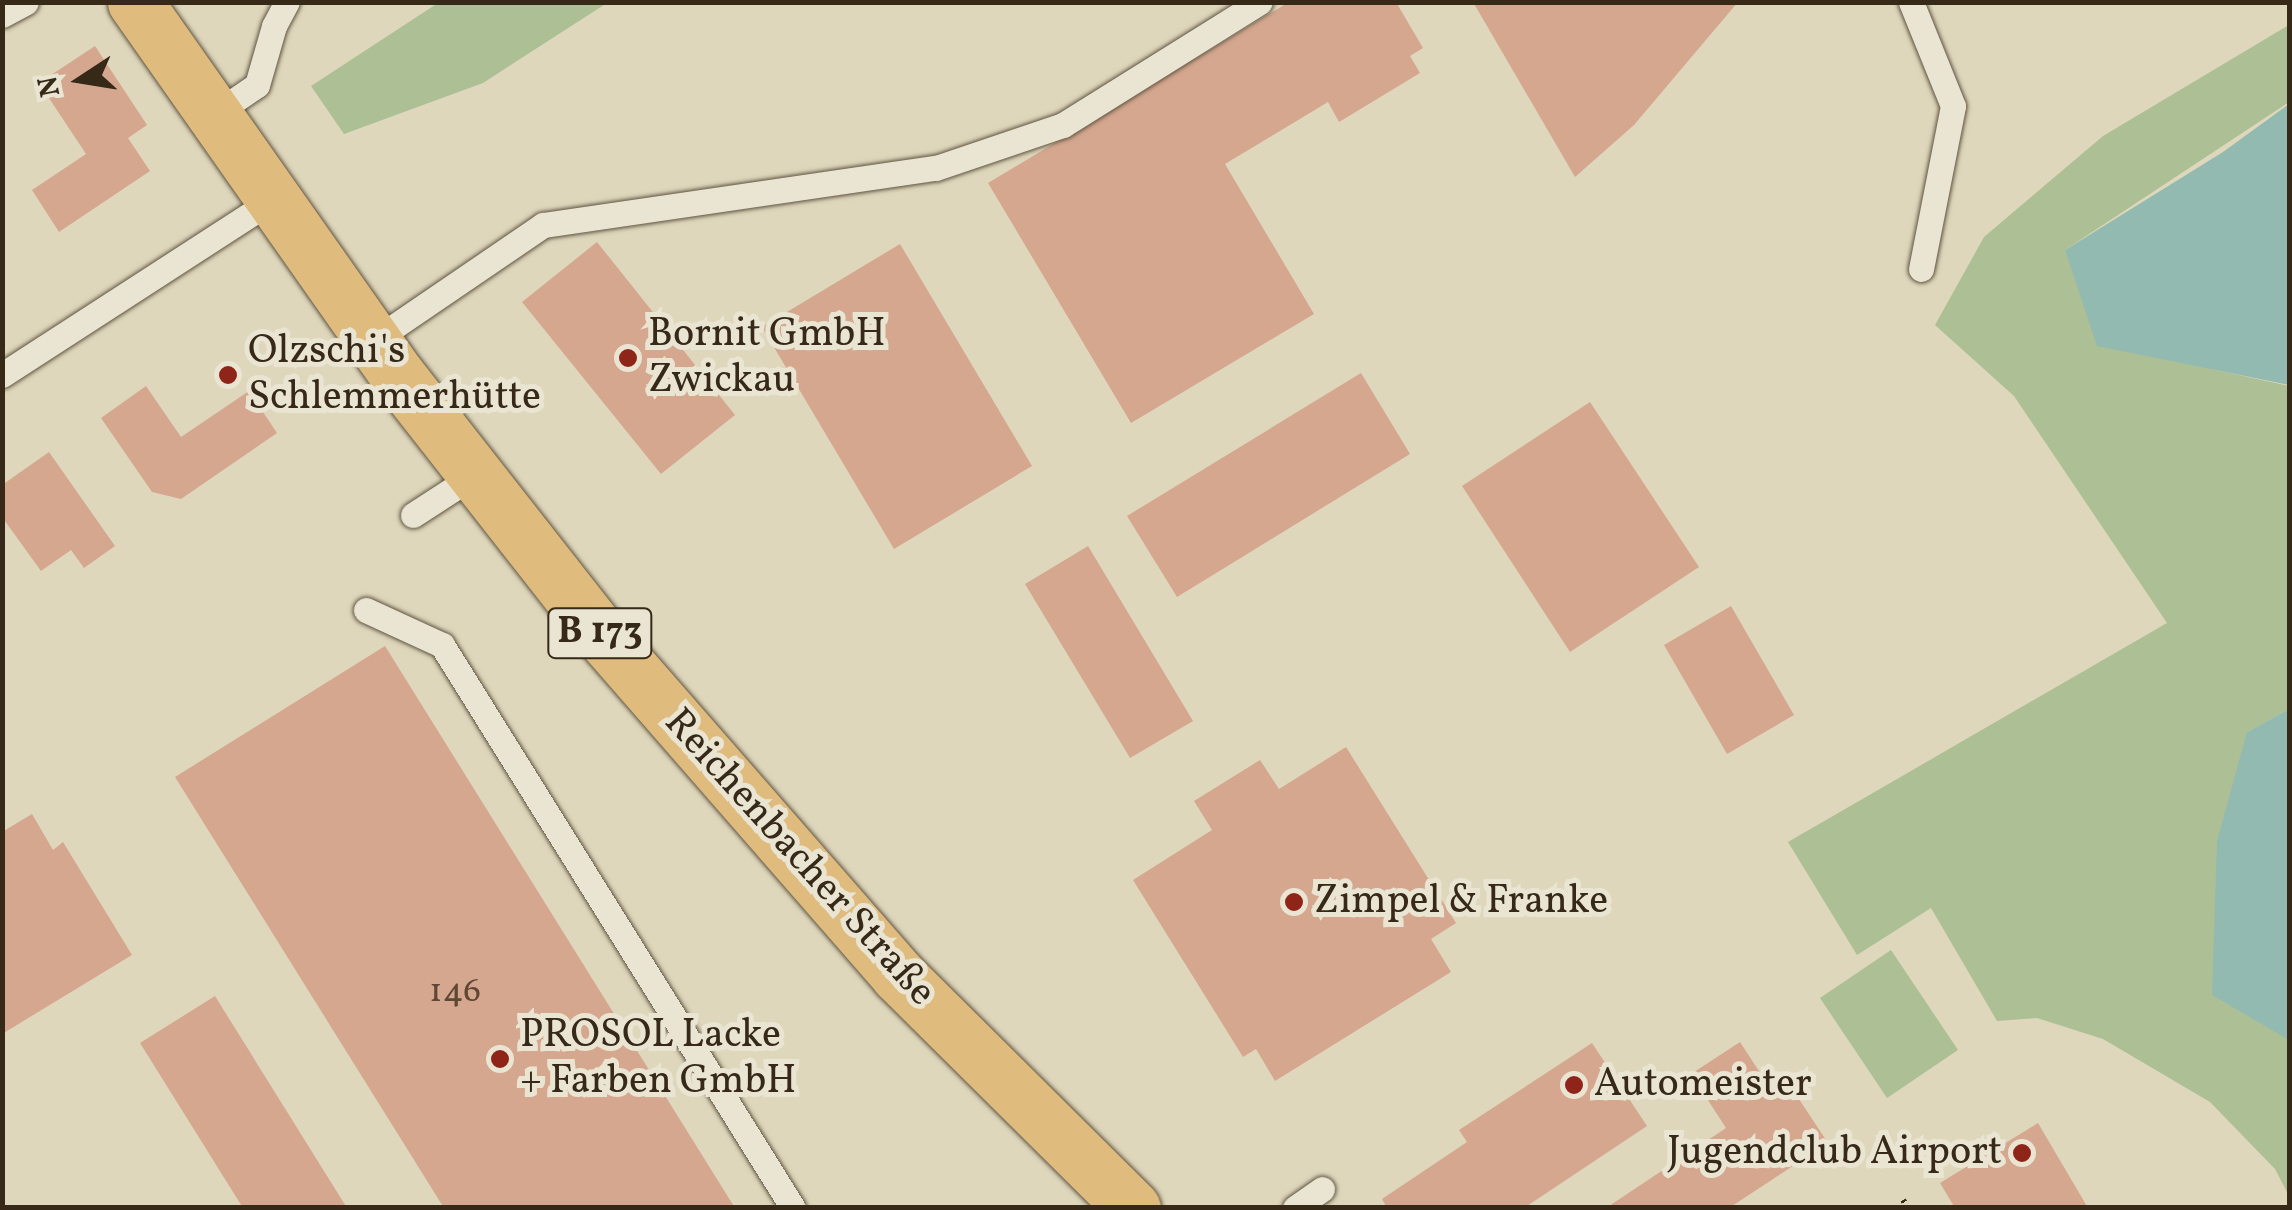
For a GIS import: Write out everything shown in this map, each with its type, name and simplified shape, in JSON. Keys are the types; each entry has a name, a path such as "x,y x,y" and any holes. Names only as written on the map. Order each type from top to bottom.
{"main road":[{"name":"Reichenbacher Straße","path":"135,2 272,200 473,476 599,632 898,975 1134,1208"}],"lane":[{"path":"2,15 26,2"},
{"path":"213,115 256,85 274,26 287,2"},
{"path":"374,341 543,225 936,168 1063,125 1260,2"},
{"path":"1911,2 1953,106 1921,269"},
{"path":"2,374 272,200"},
{"path":"414,515 473,476"},
{"path":"366,610 442,645 793,1208"},
{"path":"1295,1208 1322,1189"}],"green space":[{"path":"438,3 607,3 483,83 344,134 311,86"},
{"path":"2289,25 2289,102 2065,250 2211,369 2289,386 2289,709 2247,732 2289,1040 2289,1196 2275,1169 2210,1102 2103,1039 2037,1018 1997,1021 1931,908 1857,955 1788,842 2167,623 2014,396 1935,325 1984,237 2103,136"},
{"path":"1891,950 1958,1050 1887,1098 1820,998"}],"water":[{"path":"2289,104 2289,385 2097,346 2065,250 2223,152"},
{"path":"2289,709 2289,1040 2212,995 2217,841 2247,732"}],"building":[{"path":"1289,2 1396,2 1423,48 1410,56 1420,73 1339,122 1328,102 1225,164 1314,314 1131,423 988,183"},
{"path":"1473,2 1738,2 1634,125 1575,177"},
{"path":"95,46 147,125 128,138 150,171 59,232 32,190 86,154 39,83"},
{"name":"Bornit GmbH Zwickau","path":"597,242 735,415 661,474 522,302"},
{"path":"900,244 1032,466 894,549 762,327"},
{"path":"1361,373 1410,454 1177,597 1127,516"},
{"path":"146,386 181,437 249,391 277,433 181,499 152,492 101,418"},
{"path":"1590,402 1699,567 1570,652 1462,486"},
{"path":"49,452 115,546 84,568 71,550 41,571 2,517 2,485"},
{"path":"1088,546 1193,721 1130,758 1025,584"},
{"path":"1731,606 1794,715 1727,754 1664,645"},
{"path":"385,646 735,1208 444,1208 175,777"},
{"name":"Zimpel & Franke","path":"1346,747 1456,923 1431,939 1451,972 1275,1081 1256,1049 1243,1057 1133,880 1212,830 1194,801 1260,760 1279,789"},
{"path":"32,814 53,850 63,842 132,955 2,1034 2,832"},
{"path":"215,996 347,1208 243,1208 140,1043"},
{"path":"1740,1042 1770,1088 1785,1078 1828,1143 1729,1208 1606,1208 1726,1128 1691,1074"},
{"name":"Automeister","path":"1592,1043 1647,1126 1524,1208 1387,1208 1382,1199 1467,1142 1459,1130"},
{"name":"Jugendclub Airport","path":"2038,1123 2088,1208 1955,1208 1940,1183"}],"place":[{"name":"Bornit GmbH Zwickau","path":"628,358"},
{"name":"Olzschi's Schlemmerhütte","path":"228,375"},
{"name":"Zimpel & Franke","path":"1294,902"},
{"name":"PROSOL Lacke + Farben GmbH","path":"500,1059"},
{"name":"Automeister","path":"1574,1085"},
{"name":"Jugendclub Airport","path":"2022,1153"}]}
